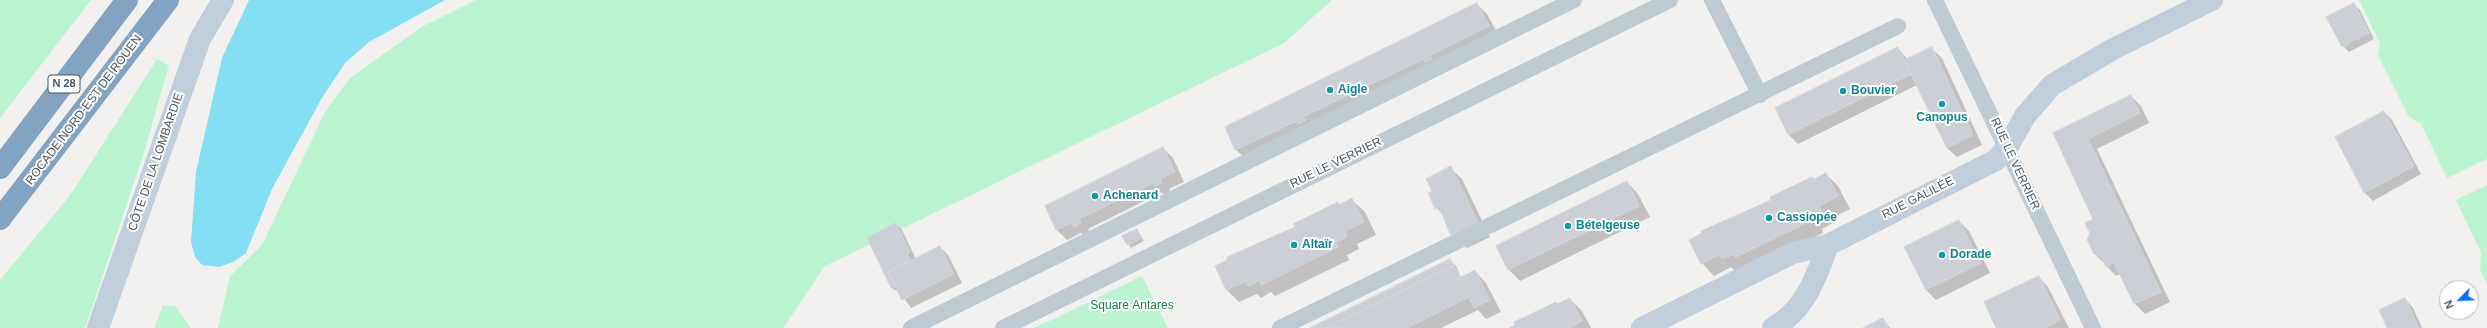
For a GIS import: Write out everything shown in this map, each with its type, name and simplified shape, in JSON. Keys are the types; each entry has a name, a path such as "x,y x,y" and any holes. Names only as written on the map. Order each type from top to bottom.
{"highway":[{"name":"N 28","path":"0,168 127,0"},
{"name":"ROCADE NORD-EST DE ROUEN","path":"0,219 168,0"}],"street":[{"name":"CÔTE DE LA LOMBARDIE","path":"98,328 200,39 223,0"},
{"path":"912,328 1574,0"},
{"name":"RUE LE VERRIER","path":"1003,328 1670,0"},
{"path":"1712,0 1760,95"},
{"name":"RUE LE VERRIER","path":"1935,0 2093,328"},
{"name":"RUE GALILÉE","path":"1642,328 1793,253 1828,245 1996,160 2007,148 2025,116 2052,85 2113,49 2212,0"},
{"path":"1280,328 1760,95 1898,26"},
{"path":"1773,328 1789,320 1800,306 1815,280 1828,245"}],"green space":[{"path":"0,0 91,0 0,118"},
{"path":"476,0 1332,0 1284,43 825,266 783,328 218,328 230,276 262,245 325,112 349,79 423,26"},
{"path":"2359,0 2487,0 2487,159 2447,178 2421,124 2409,117 2378,55 2380,44"},
{"path":"157,59 169,65 143,156 85,328 0,328 0,280 71,194"},
{"path":"2487,185 2487,285 2480,269 2481,252 2456,200"},
{"name":"Square Antares","path":"1142,276 1168,328 1033,328 1047,322"},
{"path":"163,306 175,306 191,328 154,328"}],"water":[{"path":"249,0 445,0 369,42 345,63 323,96 272,189 246,253 233,262 219,267 202,265 195,257 191,242 196,172 222,58"}],"building":[{"name":"Aigle","path":"1477,3 1489,26 1430,55 1432,59 1426,63 1423,59 1303,117 1305,121 1298,124 1297,121 1235,150 1225,127"},
{"path":"2354,3 2369,33 2342,47 2326,17"},
{"name":"Bouvier","path":"1898,47 1911,74 1788,135 1775,108"},
{"name":"Canopus","path":"1932,47 1973,135 1947,148 1904,60"},
{"path":"2131,95 2140,113 2088,139 2161,292 2134,304 2114,263 2106,267 2101,256 2094,254 2087,240 2090,233 2085,223 2093,219 2053,133"},
{"path":"2384,111 2414,166 2364,193 2335,137"},
{"name":"Achenard","path":"1163,147 1175,172 1160,179 1162,183 1155,186 1153,183 1079,219 1081,223 1074,227 1072,223 1056,230 1045,206"},
{"path":"1451,166 1479,225 1455,237 1453,233 1450,234 1439,206 1435,209 1428,193 1432,191 1426,179"},
{"name":"Cassiopée","path":"1826,173 1838,196 1819,206 1821,211 1810,216 1812,220 1736,257 1734,254 1722,259 1719,255 1701,264 1689,240 1702,233 1701,231 1771,200 1770,197 1812,177 1814,179"},
{"name":"Bételgeuse","path":"1627,181 1639,206 1508,270 1496,246"},
{"name":"Altaïr","path":"1352,198 1364,222 1345,231 1347,237 1336,242 1338,247 1262,285 1259,280 1248,286 1246,281 1226,290 1215,266 1227,260 1227,257 1295,227 1293,224 1338,202 1339,205"},
{"name":"Dorade","path":"1959,220 1981,263 1926,290 1904,247"},
{"path":"896,223 910,252 907,254 910,261 888,272 896,286 891,288 867,238"},
{"path":"1137,229 1142,238 1127,245 1122,236"},
{"path":"940,246 954,274 902,300 888,272"},
{"path":"1450,259 1454,266 1326,328 1310,328"},
{"path":"1454,266 1460,278 1455,280 1448,268"},
{"path":"1448,268 1455,280 1475,270 1490,300 1474,308 1469,297 1407,328 1326,328"},
{"path":"2039,276 2060,320 2044,328 1996,328 1984,302"},
{"path":"1570,298 1582,321 1569,328 1509,328 1515,325 1514,322 1556,302 1557,304"},
{"path":"2405,298 2419,328 2387,328 2379,310"},
{"path":"1883,318 1888,328 1863,328"}],"place":[{"name":"Aigle","path":"1330,90"},
{"name":"Bouvier","path":"1843,91"},
{"name":"Canopus","path":"1942,104"},
{"name":"Achenard","path":"1095,196"},
{"name":"Cassiopée","path":"1769,218"},
{"name":"Bételgeuse","path":"1568,226"},
{"name":"Altaïr","path":"1294,245"},
{"name":"Dorade","path":"1942,255"}]}
